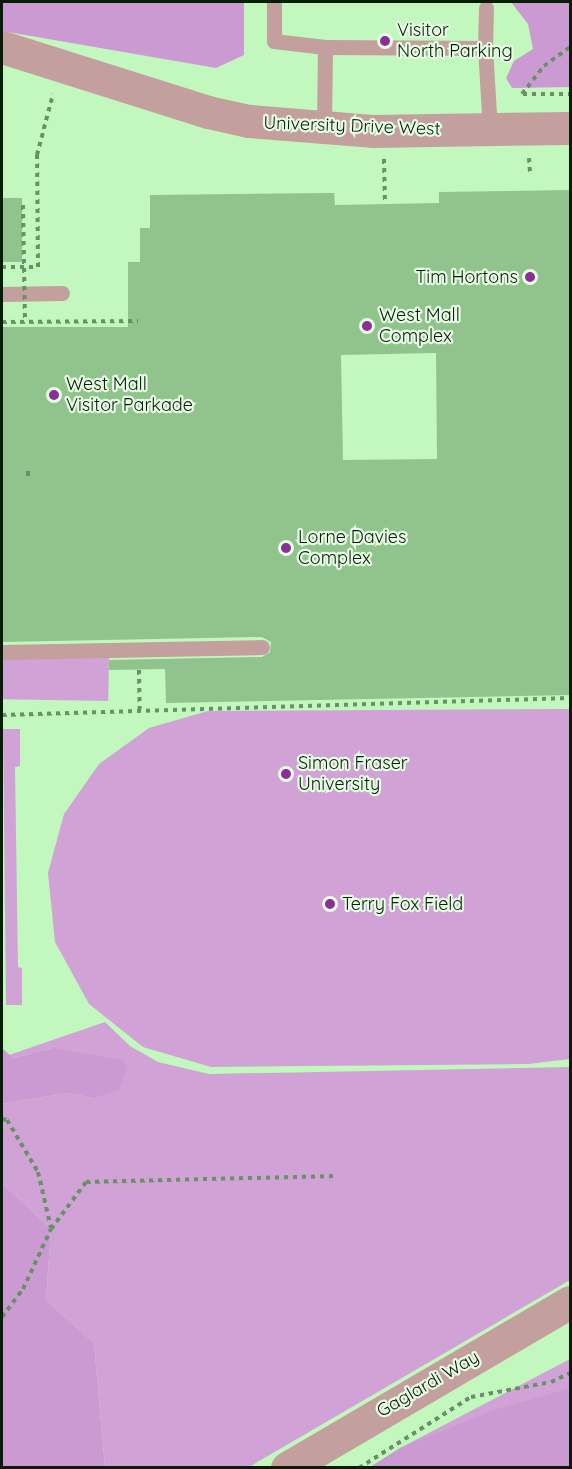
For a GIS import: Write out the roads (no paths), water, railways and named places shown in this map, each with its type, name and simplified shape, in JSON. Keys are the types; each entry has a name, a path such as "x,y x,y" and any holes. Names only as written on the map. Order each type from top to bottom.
{"street":[{"name":"University Drive West","path":"2,47 208,112 249,121 324,128 490,130 570,128"},
{"name":"Gaglardi Way","path":"287,1467 570,1302"}],"lane":[{"path":"274,2 273,41 325,47 485,48"},
{"path":"486,8 485,48 490,130"},
{"path":"324,128 325,47"},
{"path":"2,294 62,293"},
{"path":"2,652 262,647"}],"place":[{"name":"Visitor North Parking","path":"385,41"},
{"name":"Tim Hortons","path":"530,277"},
{"name":"West Mall Complex","path":"367,326"},
{"name":"West Mall Visitor Parkade","path":"54,395"},
{"name":"Lorne Davies Complex","path":"286,548"},
{"name":"Simon Fraser University","path":"286,774"},
{"name":"Terry Fox Field","path":"330,904"}]}
